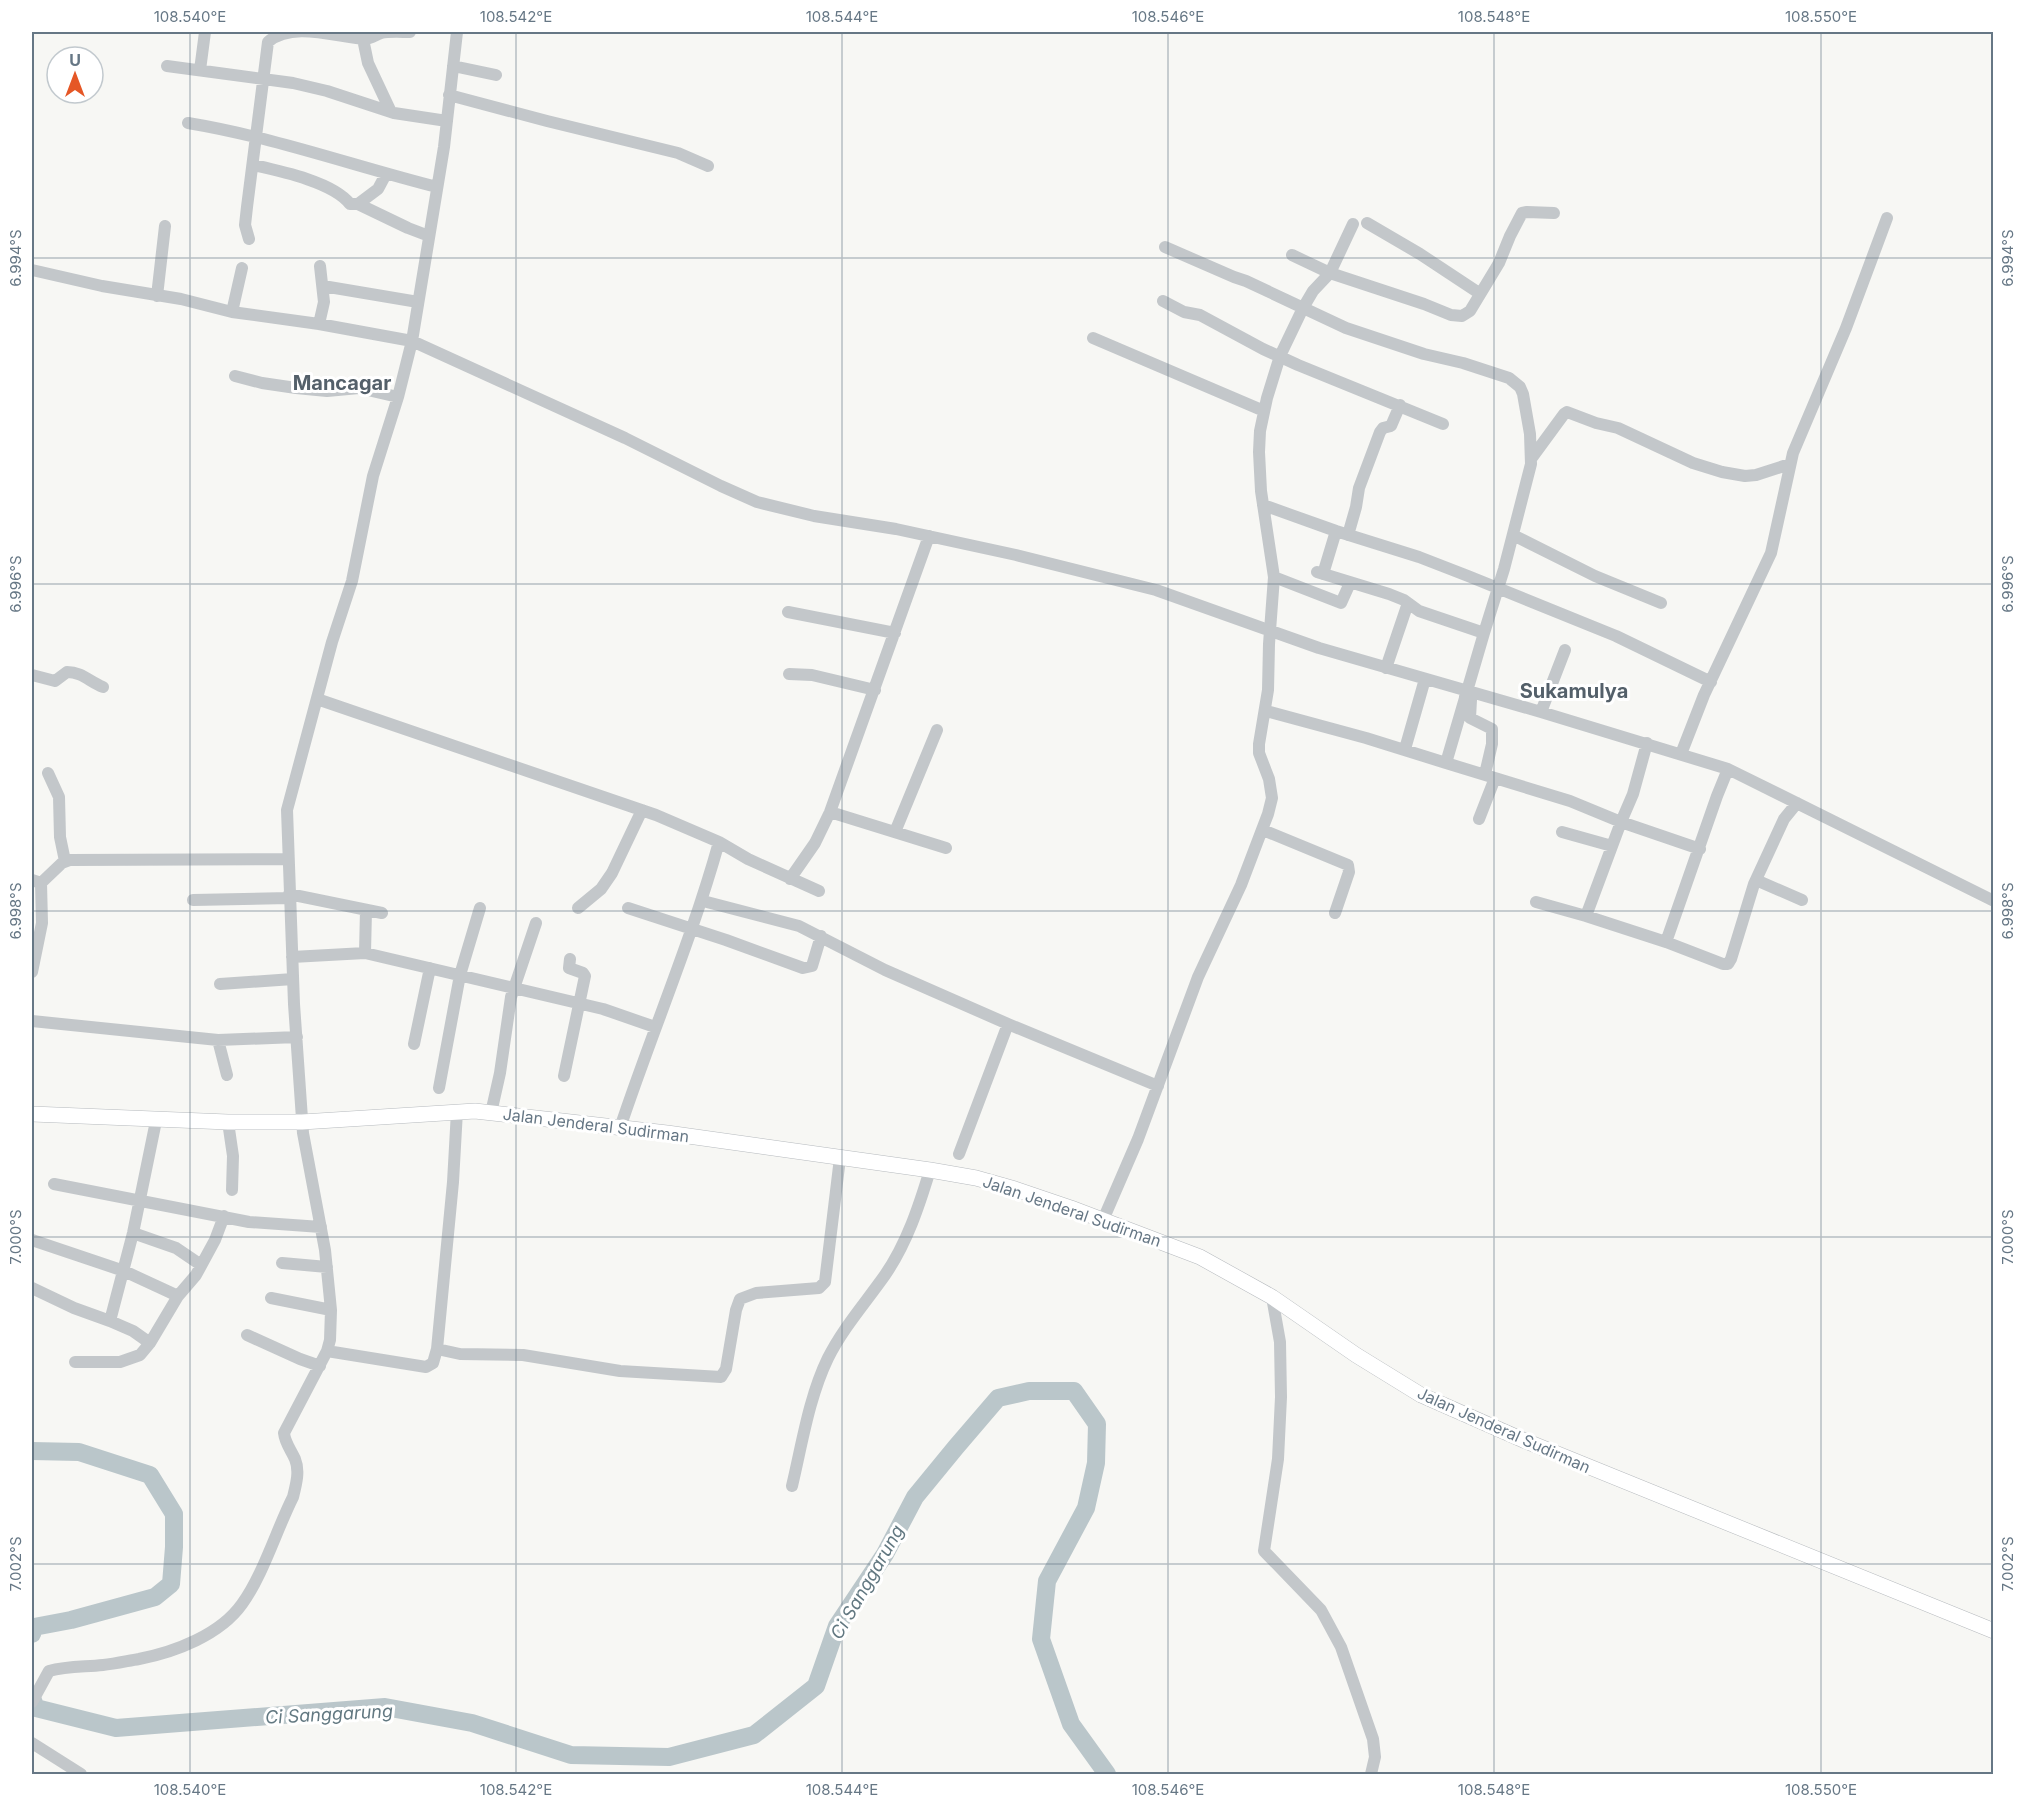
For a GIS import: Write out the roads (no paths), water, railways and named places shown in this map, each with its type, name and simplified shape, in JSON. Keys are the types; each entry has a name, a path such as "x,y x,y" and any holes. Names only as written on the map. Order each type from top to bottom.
{"main road":[{"name":"Jalan Jenderal Sudirman","path":"32,1114 156,1121 302,1122 458,1111 491,1113 620,1128 976,1178 1015,1189 1103,1220 1200,1257 1272,1297 1391,1378 1431,1400 1523,1440 1994,1631"}],"street":[{"path":"200,70 205,32"},
{"path":"249,239 246,225 268,42 282,33 370,37 381,33 410,32"},
{"path":"32,1702 49,1671 142,1658 183,1646 210,1632 241,1606 253,1587 297,1484 296,1466 284,1433 327,1351 330,1340 331,1310 321,1227 302,1122 289,896 287,808 332,642 352,580 375,467 398,397 411,341 447,121 457,32"},
{"path":"370,37 368,63 395,113"},
{"path":"167,66 264,78 327,91 395,113 447,121"},
{"path":"453,66 496,75"},
{"path":"449,95 678,153 708,166"},
{"path":"188,123 330,155 383,173 437,187"},
{"path":"253,165 322,185 351,202 429,236"},
{"path":"351,202 378,189 383,173"},
{"path":"1292,255 1330,273 1457,317 1466,315 1470,311 1499,262 1522,213 1554,213"},
{"path":"1681,754 1711,682 1771,553 1790,464 1802,430 1846,328 1887,218"},
{"path":"1367,223 1420,254 1479,293"},
{"path":"1103,1220 1138,1139 1198,977 1241,885 1263,830 1272,798 1269,779 1259,753 1266,711 1274,577 1263,505 1259,452 1264,411 1280,356 1303,308 1317,286 1330,273 1353,224"},
{"path":"157,296 165,226"},
{"path":"1165,247 1366,335 1424,354 1463,363 1516,382 1523,394 1530,434 1531,459 1513,535 1446,763"},
{"path":"319,324 327,287 320,266"},
{"path":"232,312 242,268"},
{"path":"32,270 181,299 232,312 319,324 411,341 625,438 757,502 814,516 930,536 1156,590 1271,633 1425,679 1466,694 1541,712 1728,769 1994,901"},
{"path":"327,287 418,302"},
{"path":"1163,301 1184,312 1200,315 1280,356 1443,424"},
{"path":"1093,338 1264,411"},
{"path":"235,375 287,387 327,391 360,388 398,397"},
{"path":"1400,405 1391,426 1383,428 1380,432 1359,488 1356,507 1320,573 1389,594 1419,611 1484,633"},
{"path":"1531,459 1567,412 1596,423 1618,428 1693,463 1722,472 1745,476 1756,475 1790,464"},
{"path":"1263,505 1419,557 1498,588 1616,636 1711,682"},
{"path":"1513,535 1595,576 1661,603"},
{"path":"790,879 816,843 830,812 930,536"},
{"path":"1274,577 1341,603 1350,583"},
{"path":"1386,668 1408,603"},
{"path":"788,612 895,633"},
{"path":"1541,712 1564,650"},
{"path":"32,675 55,681 67,672 75,672 87,676 103,687"},
{"path":"789,674 812,675 875,690"},
{"path":"1405,749 1425,679"},
{"path":"1466,694 1472,705 1470,718 1491,729 1490,776 1479,819"},
{"path":"317,699 642,810 719,842 790,879 819,891"},
{"path":"1266,711 1405,749 1570,801 1621,822 1700,849"},
{"path":"895,832 937,730"},
{"path":"1586,916 1633,794 1647,743"},
{"path":"1666,942 1728,769"},
{"path":"48,773 59,797 60,837 65,861"},
{"path":"1536,902 1586,916 1728,964 1756,880 1784,819 1797,803"},
{"path":"578,908 601,889 612,873 642,810"},
{"path":"830,812 946,848"},
{"path":"1263,830 1348,865 1349,872 1335,913"},
{"path":"1562,832 1612,846"},
{"path":"620,1128 703,901 719,842"},
{"path":"32,972 37,922 36,882 65,861 288,859"},
{"path":"1756,880 1802,900"},
{"path":"193,900 289,896 338,902 382,913"},
{"path":"703,901 799,926 885,970 1158,1086"},
{"path":"439,1088 460,975 480,908"},
{"path":"628,908 693,928 803,968 812,966 821,936"},
{"path":"365,953 366,910"},
{"path":"491,1113 500,1072 509,1006 536,923"},
{"path":"620,1128 693,928"},
{"path":"292,957 365,953 580,1004 655,1027"},
{"path":"564,1076 585,976 569,968 570,959"},
{"path":"414,1044 430,968"},
{"path":"220,984 293,979"},
{"path":"32,1021 224,1040 297,1037"},
{"path":"959,1154 1008,1024"},
{"path":"224,1040 227,1075"},
{"path":"327,1351 426,1367 433,1363 437,1349 458,1111"},
{"path":"110,1321 133,1233 156,1121"},
{"path":"232,1190 233,1122"},
{"path":"437,1349 460,1354 523,1355 620,1371 721,1377 726,1370 740,1299 756,1293 819,1288 825,1282 840,1158"},
{"path":"792,1486 809,1415 826,1364 856,1314 886,1274 905,1240 930,1170"},
{"path":"54,1184 267,1224 321,1227"},
{"path":"75,1362 113,1363 140,1355 201,1265 226,1217"},
{"path":"133,1233 176,1248 201,1265"},
{"path":"32,1240 124,1271 178,1296"},
{"path":"282,1263 327,1267"},
{"path":"32,1288 74,1308 133,1331 150,1343"},
{"path":"1272,1297 1280,1342 1281,1407 1278,1459 1264,1551 1321,1610 1341,1647 1373,1739 1375,1757 1371,1774"},
{"path":"271,1298 331,1310"},
{"path":"248,1335 320,1366"},
{"path":"32,1743 81,1774"}],"waterway":[{"name":"Ci Sanggarung","path":"32,1698 36,1708 116,1728 385,1707 472,1723 571,1755 669,1757 754,1735 816,1686 837,1626 885,1554 915,1497 998,1398 1029,1391 1074,1391 1097,1424 1096,1463 1086,1508 1047,1581 1041,1639 1071,1724 1107,1774"},
{"name":"Ci Sanggarung","path":"32,1451 79,1452 150,1475 174,1514 171,1584 155,1597 71,1620 34,1627 32,1634"}],"district":[{"name":"Mancagar","path":"342,383"},
{"name":"Sukamulya","path":"1574,691"}]}
